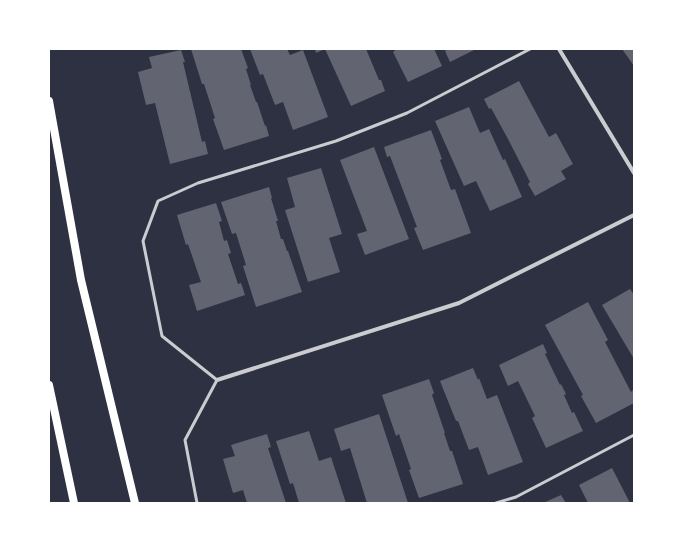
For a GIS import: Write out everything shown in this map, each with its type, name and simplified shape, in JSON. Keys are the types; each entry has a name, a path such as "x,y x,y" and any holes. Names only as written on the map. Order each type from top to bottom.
{"main road":[{"path":"49,101 81,280 134,503"},
{"path":"49,386 74,503"}],"street":[{"path":"559,49 634,172"},
{"path":"218,380 459,303 634,215"}],"lane":[{"path":"197,503 185,440 218,380 162,336 143,241 158,201 198,183 343,138 407,112 530,49"},
{"path":"496,503 516,496 634,435"}],"building":[{"path":"191,49 241,49 248,68 246,69 250,85 269,136 224,150 213,119 215,118 204,84 202,84"},
{"path":"250,49 287,49 290,55 303,50 328,117 293,130 283,102 275,105 263,74 260,75"},
{"path":"315,49 325,49 316,53"},
{"path":"325,49 366,49 385,91 351,106"},
{"path":"394,49 434,49 442,66 408,82 393,52 395,51"},
{"path":"448,49 476,49 450,62 445,51"},
{"path":"622,49 634,49 634,66"},
{"path":"181,50 185,62 183,62 202,142 205,141 208,154 170,164 155,103 146,105 138,72 152,68 149,57"},
{"path":"519,81 549,137 556,133 573,164 561,171 566,179 535,196 528,184 530,182 508,139 491,108 489,109 484,99"},
{"path":"469,107 480,133 489,129 503,160 505,159 522,197 490,211 476,181 464,186 435,121"},
{"path":"431,130 442,159 440,160 451,190 455,189 471,233 423,250 414,228 417,227 390,156 387,157 384,147"},
{"path":"374,147 409,239 365,255 357,234 367,231 340,160"},
{"path":"321,168 342,234 329,238 340,272 308,282 285,210 295,207 287,178"},
{"path":"269,187 281,239 283,239 288,251 302,292 256,307 243,266 246,265 236,233 232,234 221,202"},
{"path":"216,203 222,221 219,222 224,241 227,240 231,253 228,254 238,284 241,283 245,295 197,311 189,285 201,282 188,244 186,245 177,215"},
{"path":"630,289 634,295 634,359 602,305"},
{"path":"588,302 608,340 605,342 631,392 633,390 634,392 634,403 596,423 581,396 583,395 545,325"},
{"path":"543,344 547,353 545,354 566,394 564,395 572,413 574,412 583,431 546,448 532,418 535,416 518,381 508,386 499,365"},
{"path":"473,368 478,380 479,378 487,399 497,395 523,462 488,475 478,447 469,450 440,381"},
{"path":"429,379 434,393 432,395 444,433 450,451 452,451 463,484 419,498 399,434 396,436 382,395"},
{"path":"379,414 408,503 367,503 350,448 341,451 334,429"},
{"path":"309,431 319,461 331,457 346,503 299,503 293,483 290,484 276,441"},
{"path":"267,434 271,447 268,448 286,503 247,503 243,490 233,493 223,459 235,456 231,445"},
{"path":"612,468 630,503 588,503 579,485"},
{"path":"561,495 566,503 543,503"}]}
